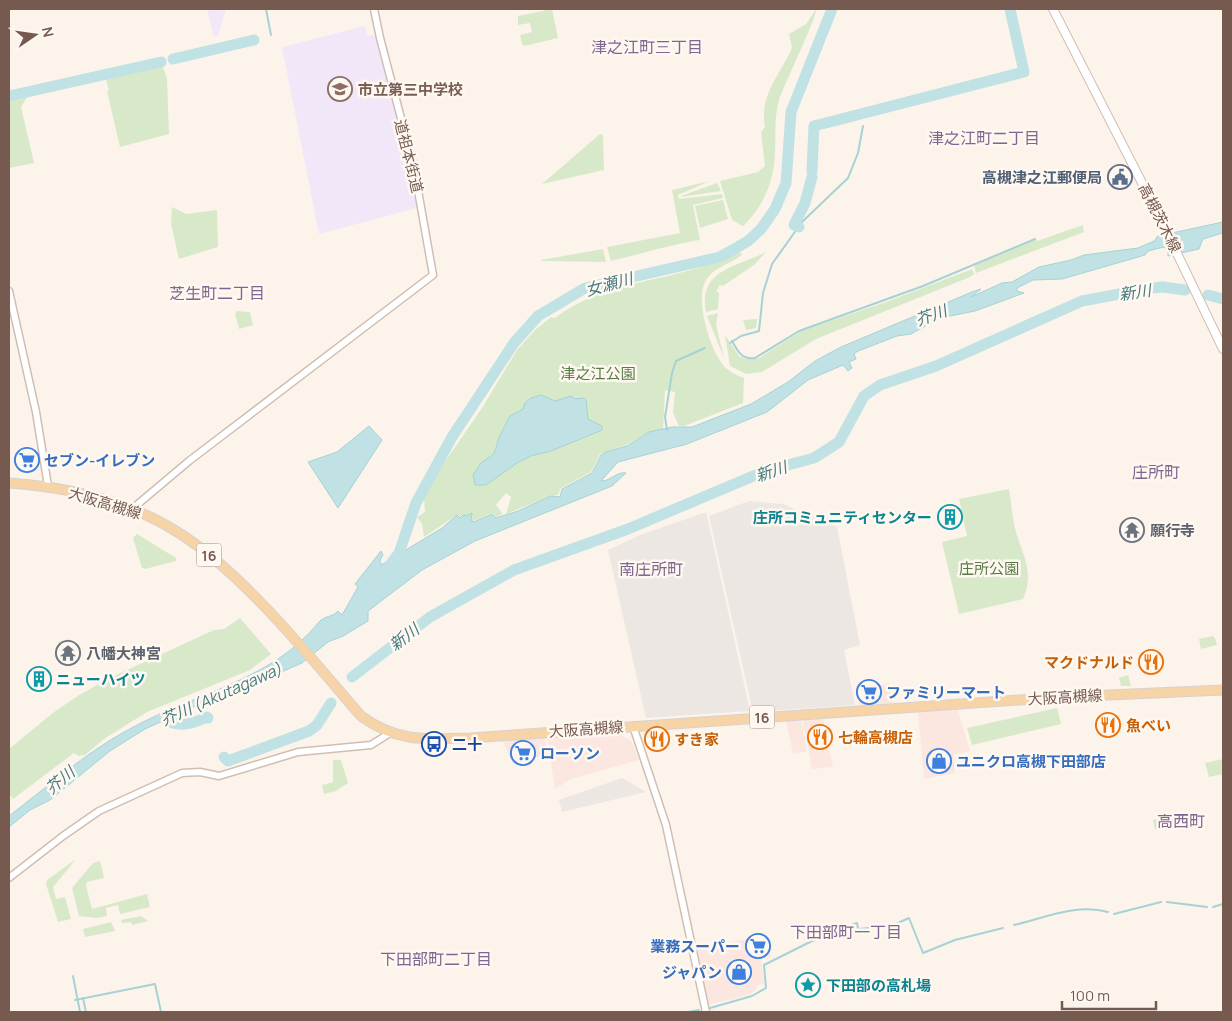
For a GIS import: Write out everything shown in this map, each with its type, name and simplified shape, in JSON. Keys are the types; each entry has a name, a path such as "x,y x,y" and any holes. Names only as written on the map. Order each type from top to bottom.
{"main road":[{"name":"高槻茨木線","path":"1054,9 1162,222 1223,349"},
{"name":"大阪高槻線","path":"9,483 48,486 132,509 178,532 221,564 282,628 361,716 390,733 418,740 1063,697 1223,690"}],"street":[{"name":"道祖本街道","path":"132,509 189,461 433,275 414,168 374,9"},
{"path":"9,291 36,412 48,486"},
{"path":"633,726 666,825 706,1012"},
{"path":"9,878 63,836 100,811 182,772 200,772 219,776 298,752 371,744 390,733"}],"shaded area":[{"path":"207,9 226,9 218,36 213,35"},
{"name":"市立第三中学校","path":"365,26 367,36 374,35 410,169 417,208 319,234 282,47"},
{"path":"749,501 783,504 837,527 860,645 844,650 855,705 753,712 709,516"},
{"path":"706,512 750,711 646,718 608,550 640,535"},
{"path":"889,683 893,703 859,706 857,691"},
{"path":"958,710 970,751 953,755 955,773 924,779 918,712"},
{"path":"823,719 833,767 812,769 803,720"},
{"path":"801,720 807,751 793,754 786,721"},
{"path":"614,731 632,742 639,760 571,779 555,789 547,736"},
{"path":"544,736 548,754 513,764 502,739"},
{"path":"622,778 646,792 562,812 559,800"},
{"path":"768,935 771,957 755,959 761,959 764,984 757,985 757,988 749,995 707,1005 701,968 710,966 701,967 697,948"}],"green space":[{"path":"552,9 558,38 525,46 522,44 520,35 532,32 530,23 518,25 518,16"},
{"path":"816,9 812,24 777,107 774,164 770,184 762,202 743,226 732,220 720,181 758,172 765,166 761,132 765,127 765,105 768,95 792,48 789,34 806,24"},
{"path":"161,63 167,78 169,134 120,147 105,76"},
{"path":"26,94 27,97 21,107 34,163 9,168 9,98"},
{"path":"600,134 603,135 604,170 542,184"},
{"path":"710,181 678,195 679,199 722,194 723,198 693,205 700,240 611,261 607,247 680,233 672,190"},
{"path":"717,183 721,191 681,197 681,196"},
{"path":"723,200 728,219 700,228 695,206"},
{"path":"172,207 186,214 217,210 218,247 179,259 171,224"},
{"path":"1083,225 1084,232 976,273 974,265 1036,239 1037,241"},
{"path":"603,249 606,262 541,261 541,260"},
{"name":"津之江公園","path":"739,251 742,255 708,277 702,291 702,302 706,327 715,352 727,369 744,378 743,403 684,426 679,426 673,413 675,392 665,390 663,430 649,432 626,445 600,454 591,472 561,488 558,495 506,514 511,497 506,493 496,505 503,514 496,517 492,513 474,521 472,521 472,513 466,516 464,513 460,517 457,515 424,537 422,524 417,517 425,512 424,498 433,479 482,408 517,350 535,330 551,317 555,318 576,305 598,295 621,287 694,269"},
{"path":"766,252 754,265 723,286 720,285 716,291 719,293 718,309 706,312 705,298 708,286 714,278 733,266"},
{"path":"972,269 974,274 970,277 816,339 762,372 746,374 730,366 725,335 739,356 746,359 759,358 801,331 886,302"},
{"path":"237,311 250,312 253,325 239,329 235,314"},
{"path":"718,313 716,325 724,358 707,316"},
{"path":"757,319 756,328 746,330 743,320"},
{"name":"庄所公園","path":"1009,489 1014,524 1026,561 1028,578 1023,599 959,614 942,542 967,536 959,499"},
{"path":"137,534 176,558 176,561 145,569 142,568 133,538"},
{"path":"240,618 271,654 250,670 147,712 104,739 85,755 79,756 74,753 13,799 9,794 9,749 54,712 79,695 114,676 214,630 224,629"},
{"path":"1213,636 1217,645 1201,649 1199,639"},
{"path":"69,639 71,647 66,648 68,654 72,654 73,658 62,663 58,642"},
{"path":"1128,675 1131,686 1121,686 1119,678"},
{"path":"1057,708 1061,724 972,745 967,728"},
{"path":"1223,759 1223,774 1209,777 1205,763"},
{"path":"333,760 341,760 348,783 336,791 324,794 322,785 333,782"},
{"path":"1174,815 1177,826 1155,830 1153,820"},
{"path":"76,859 53,887 56,899 65,897 71,919 58,922 46,884 47,880"},
{"path":"100,861 104,878 87,882 86,886 92,909 147,894 150,907 120,914 118,905 106,908 107,916 97,918 79,916 72,888 93,863"},
{"path":"141,916 148,921 132,925 131,922 122,923 121,920"},
{"path":"111,922 115,931 85,937 83,929"}],"water":[{"path":"1223,222 1223,233 1203,239 1199,249 1168,256 1168,251 1164,247 1148,251 1145,255 1062,279 1033,280 1017,288 1017,291 1024,293 975,311 940,318 911,334 897,336 858,351 854,354 856,359 849,362 852,368 848,371 843,365 808,380 767,412 687,444 618,462 601,481 626,473 612,486 475,541 422,570 368,611 368,621 343,636 328,642 302,663 242,689 222,694 145,729 110,751 50,800 30,810 9,827 9,816 110,740 151,718 254,673 278,659 300,642 321,620 338,611 342,615 358,587 355,584 381,551 383,555 380,560 381,565 442,528 457,515 460,518 464,514 466,516 472,513 471,521 474,522 492,514 496,518 518,511 551,496 560,497 562,489 592,473 601,455 606,452 627,446 649,432 672,427 692,427 751,404 788,382 815,361 841,347 972,292 981,289 971,297 1002,283 1012,282 1039,267 1084,255 1138,248 1154,241 1158,236"},
{"path":"541,395 555,401 571,396 575,399 584,398 586,400 588,419 602,426 602,430 551,451 531,456 517,463 486,485 475,485 473,475 481,463 494,454 500,435 510,416 523,409 525,403 531,398"},
{"path":"369,426 382,440 338,508 308,462 337,452"}],"waterway":[{"path":"266,9 271,35"},
{"name":"女瀬川","path":"390,565 399,553 416,503 452,437 514,343 538,316 585,288 720,257 748,241 761,229 775,209 786,183 791,112 832,9"},
{"path":"812,171 814,126 1024,72 1010,9"},
{"path":"173,59 254,40"},
{"path":"9,96 161,62"},
{"path":"730,343 741,336 759,331 763,293 772,264 802,222 848,178 858,153 863,126"},
{"path":"799,227 794,225 805,203 812,177"},
{"path":"732,341 738,352 747,358 755,358 799,331 923,286 1035,239"},
{"name":"新川","path":"352,677 430,617 514,570 628,529 765,471 814,458 839,442 864,396 880,385 936,366 1082,301 1151,288 1163,287 1185,290"},
{"name":"新川","path":"1208,295 1223,299"},
{"path":"667,430 665,417 672,373 676,361 705,348"},
{"name":"新川","path":"224,757 228,761 309,731 317,725 331,703"},
{"name":"新川","path":"163,717 168,721 179,724 208,718"},
{"path":"1114,914 1161,902"},
{"path":"1167,902 1207,907"},
{"path":"1213,907 1223,904"},
{"path":"1014,925 1073,910 1084,909 1108,912"},
{"path":"710,1008 752,996 766,988 764,965 826,934 857,923 858,929 891,926 909,918 923,953 955,940 1003,928"},
{"path":"73,976 80,1012"},
{"path":"75,1000 155,984 161,1012"},
{"path":"83,998 86,1012"},
{"path":"688,1012 699,1010"}],"place":[{"name":"市立第三中学校","path":"340,89"},
{"name":"高槻津之江郵便局","path":"1120,177"},
{"name":"セブン-イレブン","path":"27,460"},
{"name":"庄所コミュニティセンター","path":"950,517"},
{"name":"願行寺","path":"1132,530"},
{"name":"八幡大神宮","path":"68,653"},
{"name":"マクドナルド","path":"1151,662"},
{"name":"ニューハイツ","path":"39,679"},
{"name":"ファミリーマート","path":"869,692"},
{"name":"魚べい","path":"1108,725"},
{"name":"七輪高槻店","path":"820,737"},
{"name":"すき家","path":"657,739"},
{"name":"二十","path":"434,744"},
{"name":"ローソン","path":"523,753"},
{"name":"ユニクロ高槻下田部店","path":"939,761"},
{"name":"業務スーパー","path":"758,946"},
{"name":"ジャパン","path":"739,972"},
{"name":"下田部の高札場","path":"808,985"}],"district":[{"name":"津之江町三丁目","path":"647,47"},
{"name":"津之江町二丁目","path":"984,138"},
{"name":"芝生町二丁目","path":"217,293"},
{"name":"庄所町","path":"1156,472"},
{"name":"南庄所町","path":"651,569"},
{"name":"高西町","path":"1181,821"},
{"name":"下田部町一丁目","path":"846,932"},
{"name":"下田部町二丁目","path":"436,959"}],"water label":[{"name":"芥川","path":"931,315"},
{"name":"芥川 (Akutagawa)","path":"221,694"},
{"name":"芥川","path":"60,780"}]}
